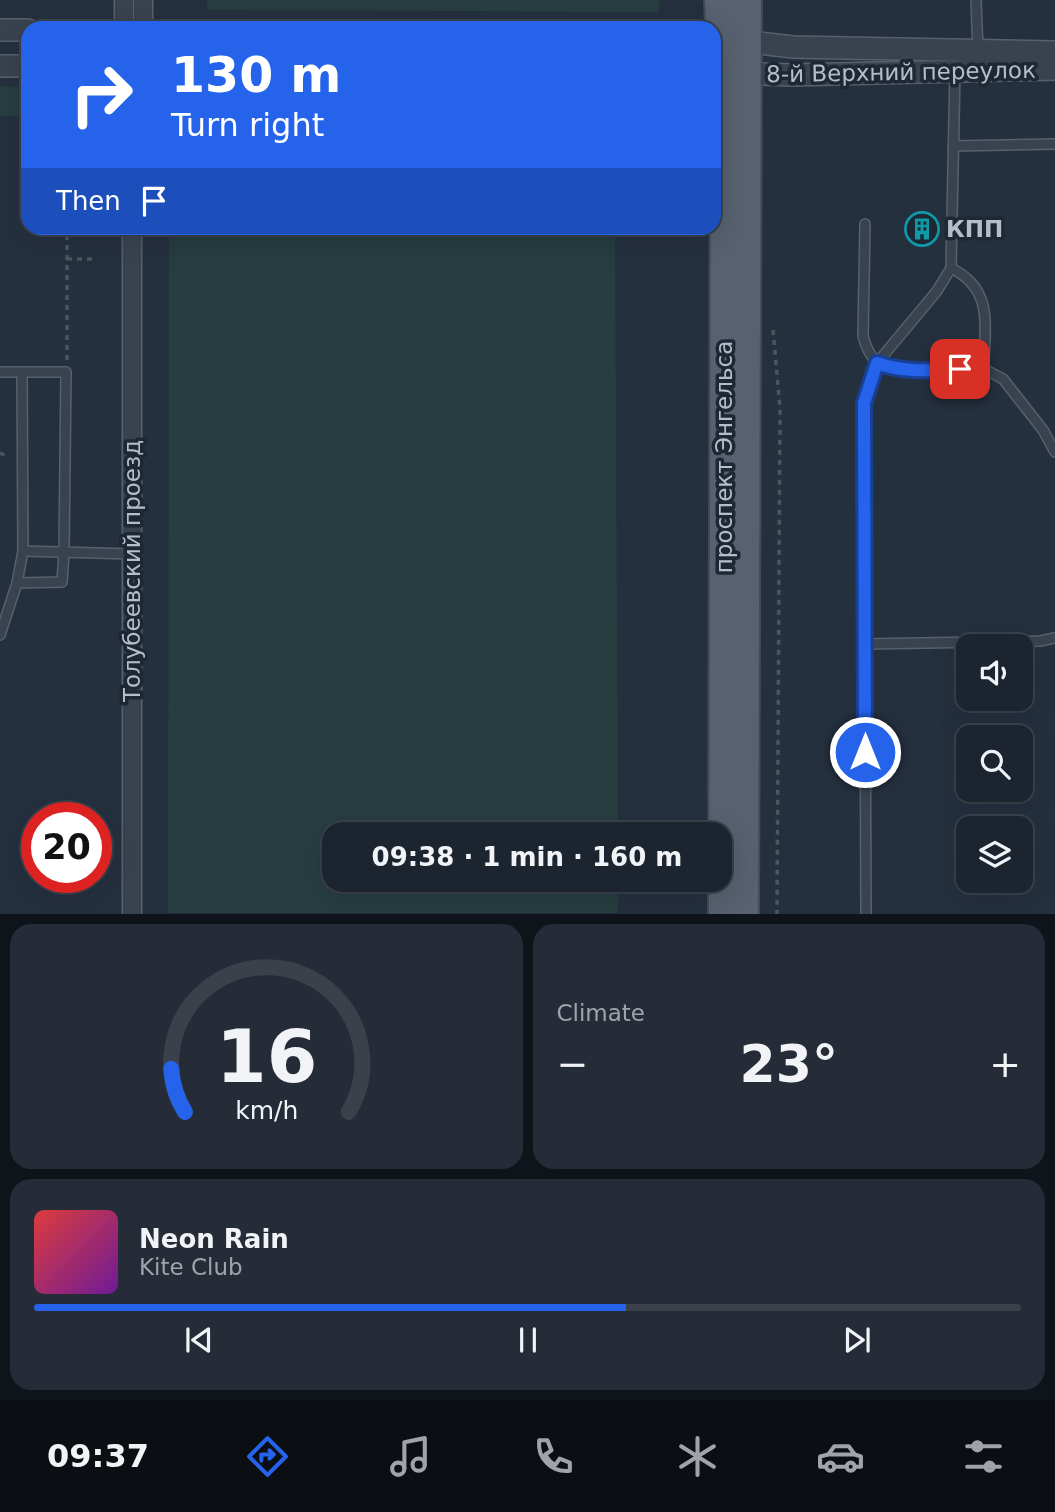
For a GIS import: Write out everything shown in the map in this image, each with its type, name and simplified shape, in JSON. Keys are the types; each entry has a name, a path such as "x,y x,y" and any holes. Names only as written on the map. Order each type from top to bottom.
{"main road":[{"name":"проспект Энгельса","path":"719,0 727,39 744,914"},
{"name":"проспект Энгельса","path":"727,39 747,0"},
{"name":"проспект Энгельса","path":"723,914 727,73"}],"street":[{"path":"124,0 124,21"},
{"path":"143,0 143,21"},
{"path":"0,30 21,30"},
{"name":"8-й Верхний переулок","path":"727,39 793,47 1055,52"},
{"path":"0,66 21,66"},
{"name":"8-й Верхний переулок","path":"727,73 792,75 1055,69"},
{"name":"Толубеевский проезд","path":"132,235 132,914"}],"lane":[{"path":"976,0 978,50"},
{"path":"866,914 864,403 877,363 937,291 951,268 955,71"},
{"path":"953,146 1055,144"},
{"path":"865,224 863,336 868,353 877,363 891,369 984,369 1003,379 1043,430 1055,452"},
{"path":"951,268 968,276 979,289 984,306 984,369"},
{"path":"0,372 66,372 62,582 17,583"},
{"path":"0,635 17,583 23,551 22,372"},
{"path":"23,551 132,554"},
{"path":"864,644 1040,641 1055,638"}],"path":[{"path":"66,372 67,235"},
{"path":"67,259 94,259"},
{"path":"773,330 780,408 777,914"}],"green space":[{"path":"207,0 659,0 659,12 207,10"},
{"path":"0,86 21,87 21,116 0,116"},
{"path":"169,235 615,235 618,822 322,822 322,892 618,892 618,913 168,913"}],"place":[{"name":"КПП","path":"922,229"}],"route":[{"path":"865,752 864,403 877,363 891,369 960,369"}]}
